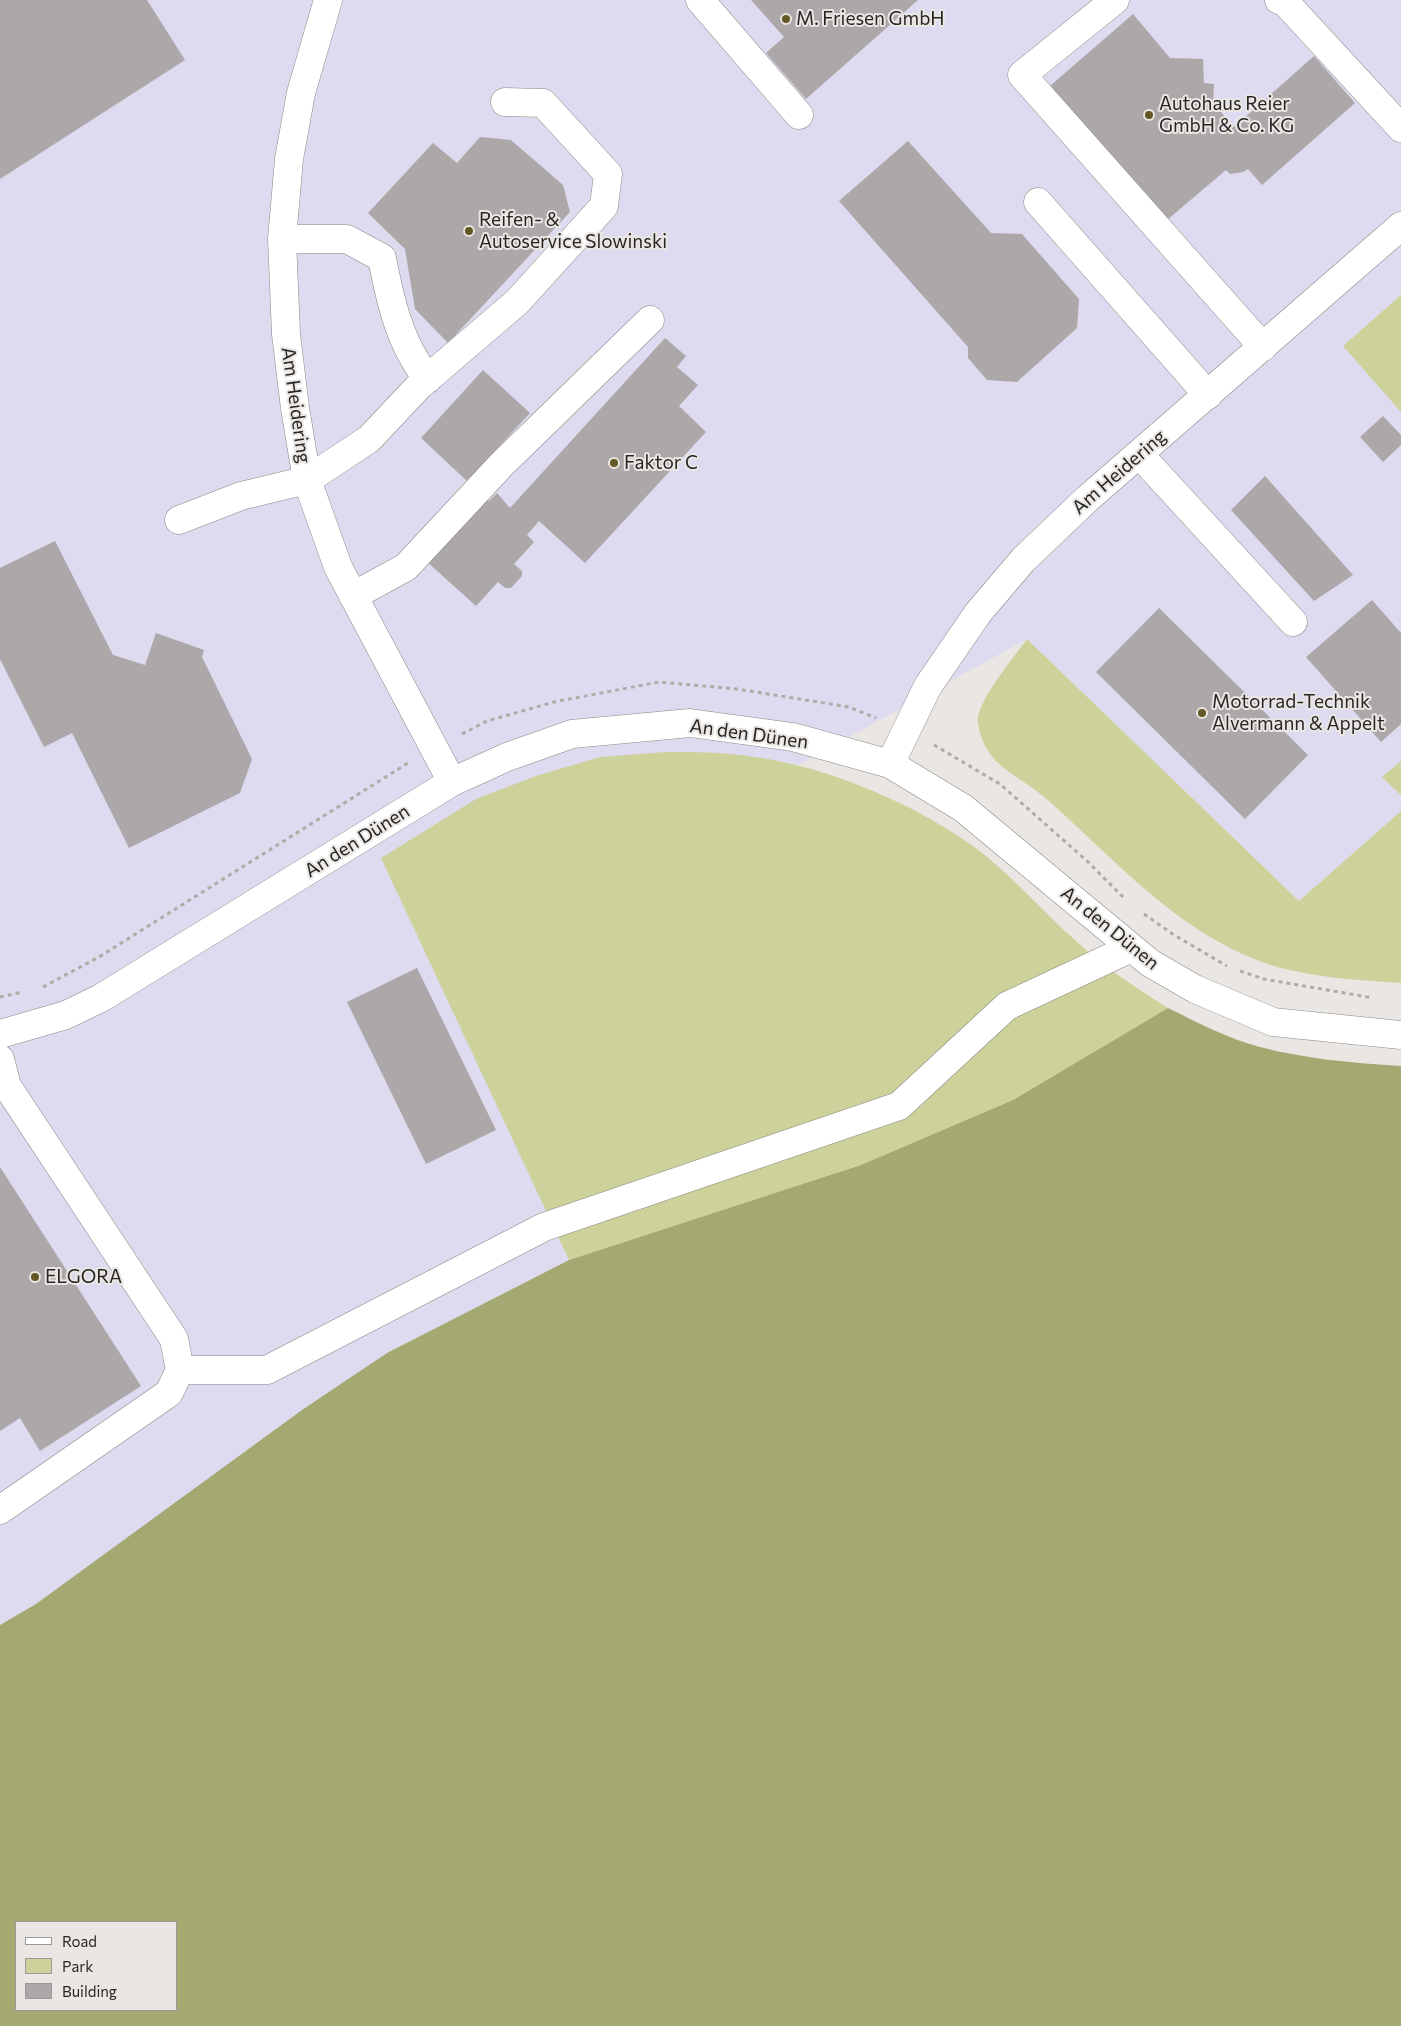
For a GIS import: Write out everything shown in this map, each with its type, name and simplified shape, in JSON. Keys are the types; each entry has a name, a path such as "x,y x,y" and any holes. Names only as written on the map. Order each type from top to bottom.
{"street":[{"name":"Am Heidering","path":"328,0 301,93 289,159 282,239 286,334 295,408 307,480 338,567 452,782"},
{"path":"700,0 799,115"},
{"path":"1115,0 1022,75 1263,347"},
{"path":"1284,1 1401,128"},
{"path":"179,520 241,496 307,480 369,438 428,378 517,302 604,206 608,174 544,103 505,102"},
{"path":"1038,202 1208,394"},
{"name":"Am Heidering","path":"890,764 928,686 978,613 1023,560 1087,499 1401,226"},
{"path":"282,239 347,238 382,258 390,304 416,364 428,378"},
{"path":"353,596 406,567 502,464 650,320"},
{"path":"1140,454 1293,622"},
{"name":"An den Dünen","path":"0,1034 66,1015 102,998 452,782 507,757 572,734 690,723 793,736 890,764 963,808 1150,963 1195,989 1273,1022 1401,1035"},
{"path":"180,1370 267,1370 544,1227 898,1106 1008,1006 1131,948"},
{"path":"0,1060 4,1088 174,1339 180,1370 169,1393 0,1510"}],"path":[{"path":"39,989 98,957 434,748 488,721 554,702 659,682 737,689 849,707 906,731 1000,784 1087,861 1124,898"},
{"path":"1138,909 1174,936 1233,969 1264,979 1382,999"},
{"path":"0,996 29,991"}],"shaded area":[{"path":"0,0 1401,0 1401,295 1343,346 1401,412 1401,761 1383,777 1401,795 1401,811 1299,901 1027,639 796,766 731,754 552,1209 569,1260 387,1353 36,1604 0,1625"}],"green space":[{"path":"1401,295 1401,412 1343,346"},
{"path":"1027,639 1299,901 1401,811 1401,983 1347,979 1293,971 1259,961 1228,947 1200,930 1147,891 1049,801 995,760 987,750 982,738 978,723 979,714 989,692"},
{"path":"666,752 731,754 794,765 858,785 918,812 973,846 1013,880 1087,951 1120,977 1168,1008 1013,1100 861,1165 569,1260 381,858 476,799 536,776 600,757"},
{"path":"1401,761 1401,795 1382,777"},
{"path":"1168,1008 1224,1035 1260,1047 1330,1060 1401,1066 1401,2026 0,2026 0,1625 36,1604 302,1410 387,1353 569,1260 861,1165 1013,1100"}],"building":[{"path":"0,0 147,0 185,60 0,179"},
{"path":"751,0 918,0 806,99 766,53 784,37"},
{"name":"Autohaus Reier GmbH & Co. KG","path":"1133,14 1170,58 1203,59 1204,83 1214,84 1213,103 1234,127 1314,56 1355,103 1262,185 1248,169 1243,172 1230,174 1226,170 1167,220 1050,86"},
{"name":"Reifen- & Autoservice Slowinski","path":"480,137 511,140 563,185 570,212 448,343 415,309 405,249 368,213 433,143 457,163"},
{"path":"908,141 991,233 1022,234 1079,299 1077,328 1017,382 987,380 968,358 968,347 839,201"},
{"name":"Faktor C","path":"665,338 686,356 677,367 698,385 679,406 706,432 585,563 539,521 527,535 534,542 514,564 522,571 522,576 511,588 505,588 498,582 476,606 425,560 484,496 489,501 497,493 510,508"},
{"path":"483,370 530,413 467,481 421,438"},
{"path":"1383,416 1401,435 1401,445 1383,462 1360,437"},
{"path":"1265,476 1353,575 1314,601 1231,510"},
{"path":"55,541 113,655 145,665 156,633 204,650 202,657 252,759 240,793 129,848 72,733 44,747 0,659 0,568"},
{"path":"1372,600 1401,633 1401,724 1381,742 1306,657"},
{"name":"Motorrad-Technik Alvermann & Appelt","path":"1159,608 1308,755 1245,819 1096,672"},
{"path":"417,968 496,1130 426,1164 347,1002"},
{"name":"ELGORA","path":"0,1167 141,1386 40,1451 20,1418 0,1431"}],"place":[{"name":"M. Friesen GmbH","path":"786,19"},
{"name":"Autohaus Reier GmbH & Co. KG","path":"1149,115"},
{"name":"Reifen- & Autoservice Slowinski","path":"469,231"},
{"name":"Faktor C","path":"614,463"},
{"name":"Motorrad-Technik Alvermann & Appelt","path":"1202,713"},
{"name":"ELGORA","path":"35,1277"}]}
